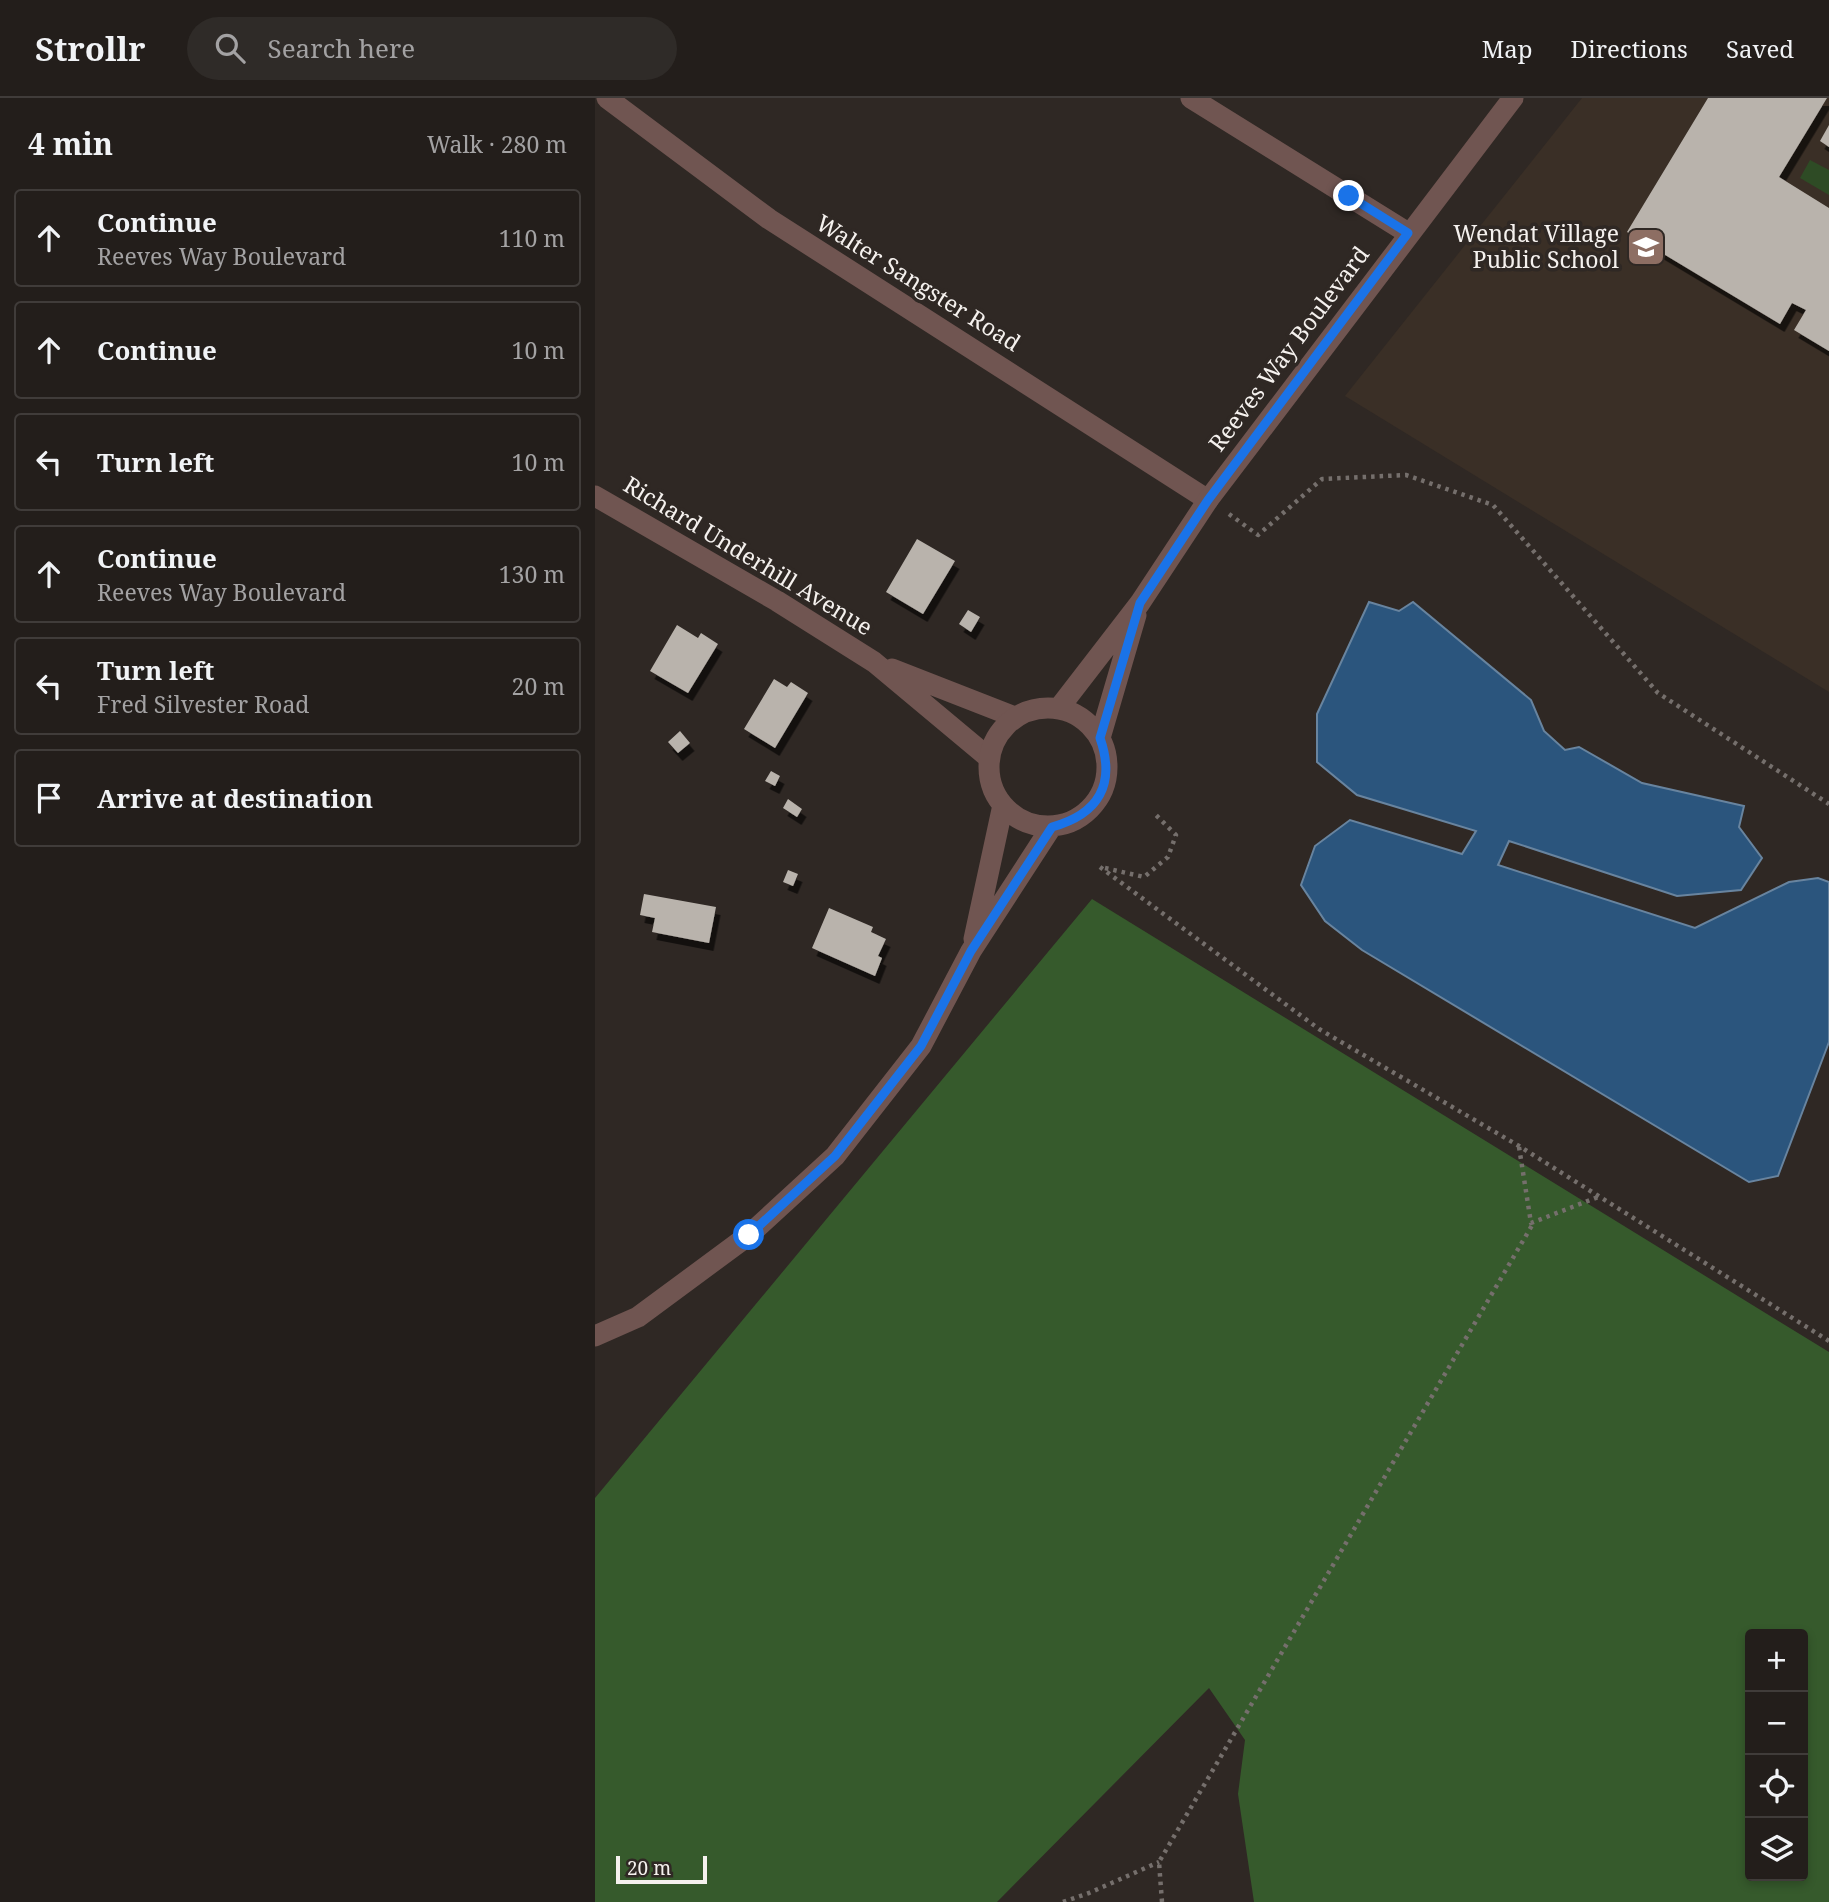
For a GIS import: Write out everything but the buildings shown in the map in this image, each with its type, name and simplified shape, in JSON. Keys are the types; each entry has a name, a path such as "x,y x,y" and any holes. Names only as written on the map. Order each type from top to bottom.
{"street":[{"name":"Walter Sangster Road","path":"607,98 769,219 1208,500"},
{"path":"1191,98 1408,233"},
{"name":"Reeves Way Boulevard","path":"1059,708 1140,603 1208,500 1513,98"},
{"name":"Richard Underhill Avenue","path":"595,496 778,601 874,662 989,758"},
{"name":"Reeves Way Boulevard","path":"1100,738 1140,603"},
{"name":"Richard Underhill Avenue","path":"874,662 1015,717"},
{"path":"1059,708 1083,719 1100,738 1107,757 1107,777 1100,796 1088,811 1071,821 1052,827 1034,825 1017,817 1003,805 988,775 989,758 993,742 1002,728 1015,717 1028,710 1059,708"},
{"path":"971,951 1003,805"},
{"path":"595,1336 638,1317 749,1235 835,1156 921,1046 971,951 1052,827"}],"path":[{"path":"1208,500 1258,535 1322,479 1406,475 1493,505 1658,693 1829,804"},
{"path":"1154,813 1176,835 1168,857 1144,877 1100,867 1319,1029 1519,1146 1829,1341"},
{"path":"1519,1146 1531,1223 1534,1222"},
{"path":"1162,1902 1159,1862 1534,1222 1598,1197"},
{"path":"1063,1902 1159,1862"}],"shaded area":[{"name":"Wendat Village Public School","path":"1582,98 1829,98 1829,692 1345,396"}],"green space":[{"path":"1810,160 1829,170 1829,195 1800,178"},
{"path":"1092,899 1829,1352 1829,1902 1254,1902 1238,1794 1245,1740 1209,1688 997,1902 595,1902 595,1498"}],"water":[{"path":"1369,602 1399,611 1413,602 1531,700 1544,731 1565,750 1579,747 1642,783 1744,806 1739,827 1762,858 1741,890 1677,896 1509,841 1498,865 1695,928 1789,882 1818,878 1829,882 1829,1042 1778,1176 1749,1182 1362,950 1325,921 1301,885 1315,846 1350,820 1462,854 1476,831 1357,795 1317,762 1317,714"}],"place":[{"name":"Wendat Village Public School","path":"1646,247"}],"route":[{"path":"749,1235 835,1156 921,1046 971,951 1052,827 1071,821 1088,811 1100,796 1107,777 1107,757 1100,738 1140,603 1208,500 1408,233 1349,196"}]}
